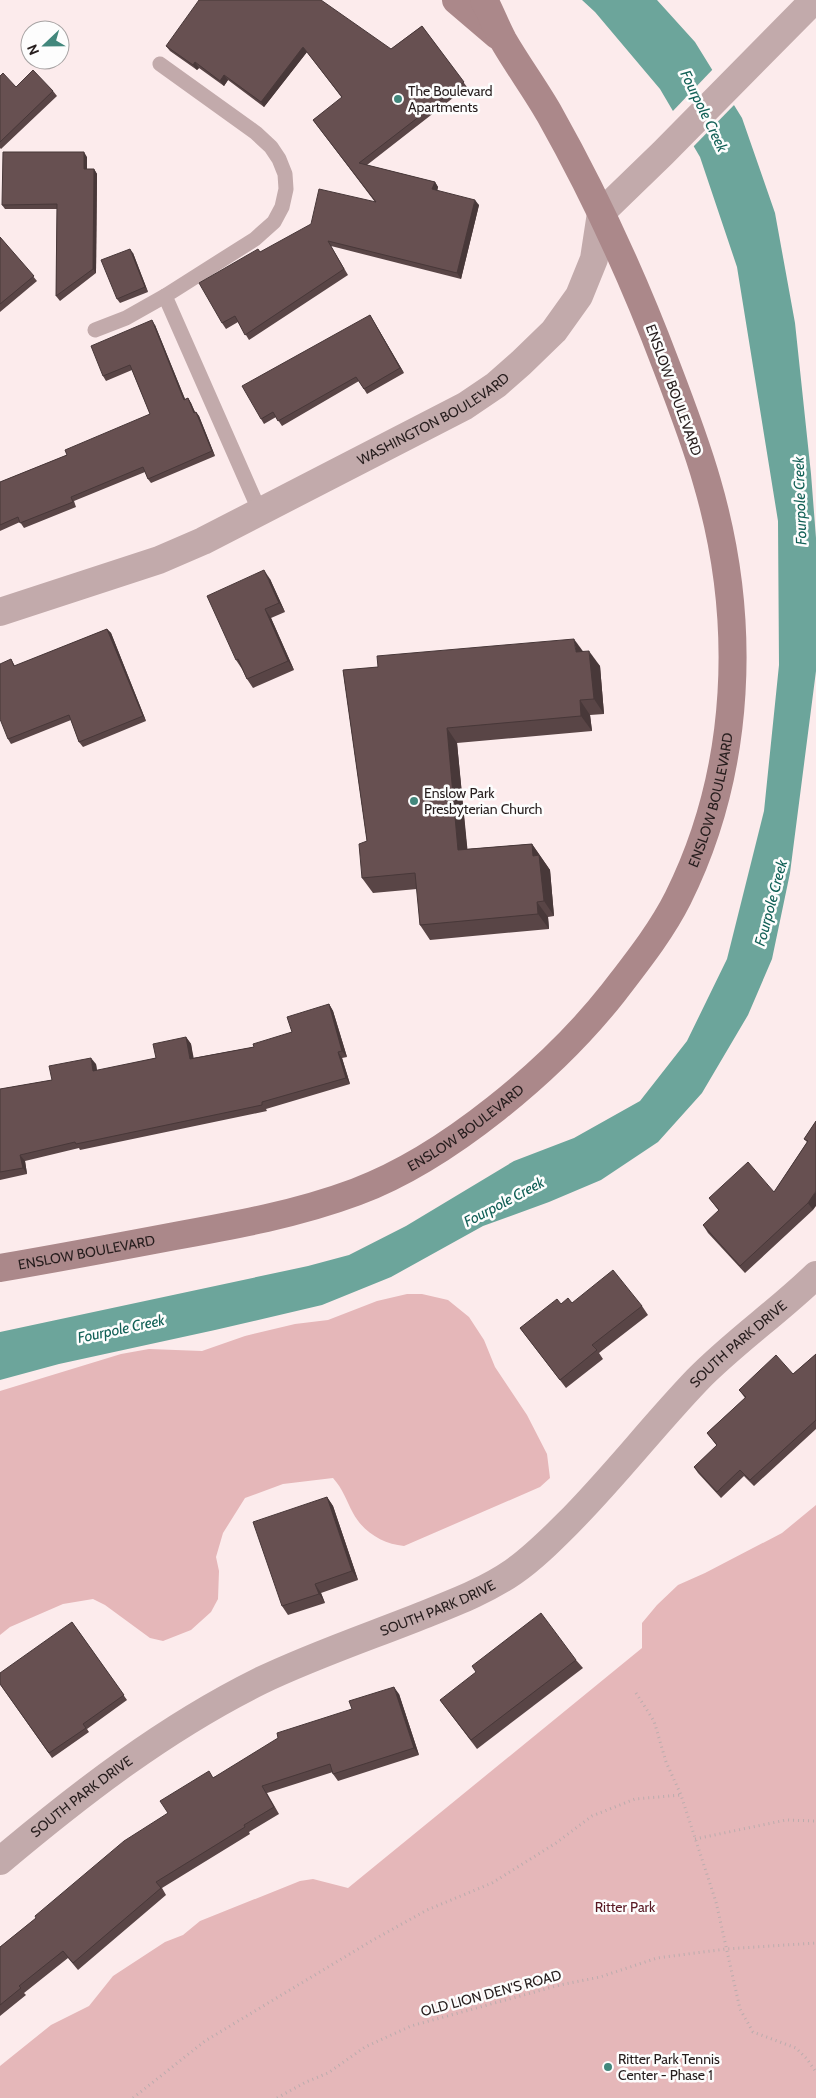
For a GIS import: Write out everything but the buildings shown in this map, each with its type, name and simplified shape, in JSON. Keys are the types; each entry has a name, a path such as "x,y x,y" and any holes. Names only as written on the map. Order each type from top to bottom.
{"street":[{"path":"456,0 504,41"},
{"path":"484,0 504,41 549,114 601,213 814,0"},
{"name":"WASHINGTON BOULEVARD","path":"0,612 159,560 260,512 465,406 522,363 554,331 579,296 594,259 601,213"},
{"name":"ENSLOW BOULEVARD","path":"0,1268 220,1228 296,1212 358,1192 414,1166 464,1132 511,1095 551,1060 594,1017 641,957 678,899 706,830 723,765 732,700 733,626 724,558 708,484 683,410 654,334 601,213"},
{"name":"SOUTH PARK DRIVE","path":"0,1862 65,1807 132,1757 186,1722 260,1682 338,1648 467,1597 513,1572 548,1542 590,1501 698,1379 755,1326 816,1275"}],"lane":[{"path":"95,330 126,318 165,296 254,239 274,222 282,207 286,190 285,174 279,159 270,147 256,133 160,64"},
{"path":"165,296 260,512"}],"path":[{"path":"636,1693 654,1721 666,1762 681,1795 716,1902 740,2008 753,2032 796,2048 816,2072"},
{"path":"133,2098 205,2041 426,1910 492,1883 556,1843 592,1816 634,1799 681,1795"},
{"path":"695,1839 786,1820 816,1822"},
{"name":"OLD LION DEN'S ROAD","path":"277,2098 306,2082 328,2073 365,2047 411,2026 560,1985 600,1977 657,1958 726,1949 816,1943"}],"green space":[{"path":"407,1294 422,1294 448,1300 469,1317 484,1340 495,1367 527,1415 547,1454 550,1478 540,1487 404,1546 381,1540 362,1526 333,1478 283,1484 245,1498 223,1533 216,1557 219,1571 218,1599 211,1612 191,1630 163,1641 150,1638 105,1605 93,1599 63,1604 10,1627 0,1635 0,1391 121,1354 149,1349 202,1351 245,1336 295,1324 328,1320 377,1301"},
{"name":"Ritter Park","path":"816,1505 816,2098 0,2098 0,2066 51,2025 89,2006 113,1976 165,1942 183,1935 200,1921 300,1881 313,1879 348,1888 642,1648 642,1623 678,1585 782,1533"}],"water":[{"name":"Fourpole Creek","path":"582,0 657,0 695,42 742,118 775,213 795,323 811,474 816,538 816,671 790,873 772,959 748,1015 702,1093 658,1142 601,1180 549,1202 483,1226 391,1277 322,1305 59,1364 0,1380 0,1332 308,1266 349,1255 406,1226 514,1161 574,1138 640,1101 687,1041 727,959 764,811 779,665 778,521 737,267 700,157 660,89 595,12"}],"pier":[{"path":"714,68 736,103 692,148 671,113"}],"place":[{"name":"The Boulevard Apartments","path":"398,99"},
{"name":"Enslow Park Presbyterian Church","path":"414,801"},
{"name":"Ritter Park Tennis Center - Phase 1","path":"608,2067"}]}
